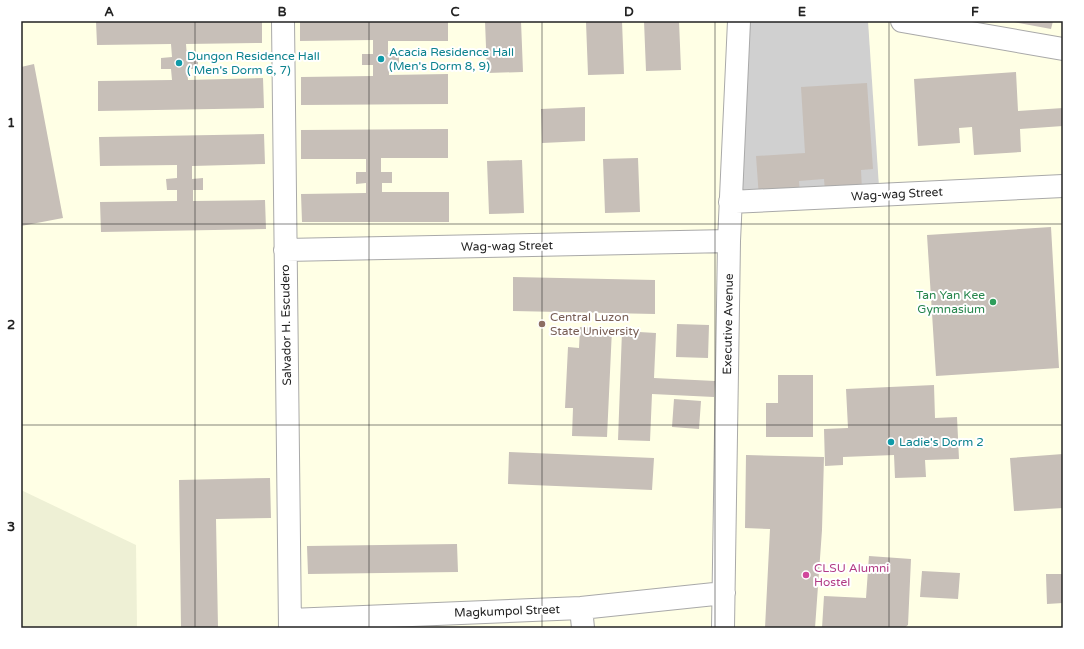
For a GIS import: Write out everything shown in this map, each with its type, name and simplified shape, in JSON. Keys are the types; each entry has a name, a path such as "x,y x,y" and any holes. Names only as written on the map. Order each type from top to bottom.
{"street":[{"name":"Salvador H. Escudero","path":"283,21 290,624"},
{"name":"Executive Avenue","path":"724,628 729,241 739,21"},
{"path":"902,21 1063,49"},
{"name":"Wag-wag Street","path":"730,202 1063,186"},
{"name":"Wag-wag Street","path":"285,250 729,241"},
{"name":"Magkumpol Street","path":"290,624 582,618 724,593"}],"shaded area":[{"name":"Central Luzon State University","path":"21,21 1063,21 1063,628 21,628"},
{"path":"739,21 868,21 879,187 730,202"},
{"path":"21,490 136,545 137,628 21,628"}],"building":[{"name":"Dungon Residence Hall ( Men's Dorm 6, 7)","path":"96,21 262,21 262,43 186,44 187,57 198,57 198,69 187,69 188,80 263,78 264,108 98,111 98,81 172,80 171,69 161,69 161,58 172,57 171,44 97,45"},
{"name":"Acacia Residence Hall (Men's Dorm 8, 9)","path":"300,21 448,21 448,41 388,41 388,53 399,53 399,65 389,65 389,75 448,74 448,104 301,105 301,77 373,76 373,65 362,65 362,54 373,54 373,40 300,41"},
{"path":"485,21 521,21 523,72 487,73"},
{"path":"622,21 624,74 588,75 586,22"},
{"path":"644,21 679,21 681,70 646,71"},
{"path":"1008,21 1053,21 1051,29"},
{"path":"34,64 63,218 21,226 21,67"},
{"path":"1016,72 1018,111 1063,108 1063,126 1020,129 1021,152 974,155 972,127 959,128 960,143 918,146 914,79"},
{"path":"867,83 873,169 861,170 862,190 825,192 824,179 799,181 800,195 759,198 756,156 805,153 801,87"},
{"path":"585,107 585,141 542,143 541,109"},
{"path":"448,129 448,158 381,158 381,172 392,172 392,183 382,183 382,192 449,192 449,222 302,222 301,194 366,193 366,183 356,184 356,172 366,172 366,159 301,159 301,130"},
{"path":"264,134 265,164 192,166 192,179 203,178 203,190 193,190 193,201 265,200 266,229 101,232 100,202 177,201 177,190 167,190 166,179 177,178 177,165 100,166 99,137"},
{"path":"638,158 640,212 605,213 603,159"},
{"path":"522,160 524,213 489,214 487,161"},
{"name":"Tan Yan Kee Gymnasium","path":"1051,227 1059,368 936,376 927,235"},
{"path":"513,277 655,280 655,314 513,311"},
{"path":"677,324 709,325 708,358 676,357"},
{"path":"580,327 612,329 607,437 572,436 573,408 565,408 568,347 579,348"},
{"path":"622,331 656,333 654,378 715,381 714,397 652,394 650,441 618,440"},
{"path":"778,375 813,375 813,437 766,437 766,403 778,403"},
{"name":"Ladie's Dorm 2","path":"934,385 935,418 957,417 959,459 925,460 926,477 895,478 894,455 843,457 843,465 825,466 824,429 848,428 846,389"},
{"path":"674,399 701,401 699,429 672,427"},
{"path":"509,452 654,458 652,490 508,484"},
{"path":"1063,454 1063,508 1014,511 1010,458"},
{"path":"746,455 824,457 822,530 815,628 765,628 770,529 745,528"},
{"path":"270,478 271,518 216,519 218,628 181,628 179,480"},
{"path":"457,544 458,572 308,574 307,546"},
{"path":"869,556 911,559 908,625 904,628 822,628 824,596 866,598"},
{"path":"922,571 960,573 958,599 920,597"},
{"path":"1046,574 1063,574 1063,603 1047,604"}],"place":[{"name":"Acacia Residence Hall (Men's Dorm 8, 9)","path":"381,59"},
{"name":"Dungon Residence Hall ( Men's Dorm 6, 7)","path":"179,63"},
{"name":"Tan Yan Kee Gymnasium","path":"993,302"},
{"name":"Central Luzon State University","path":"542,324"},
{"name":"Ladie's Dorm 2","path":"891,442"},
{"name":"CLSU Alumni Hostel","path":"806,575"}]}
